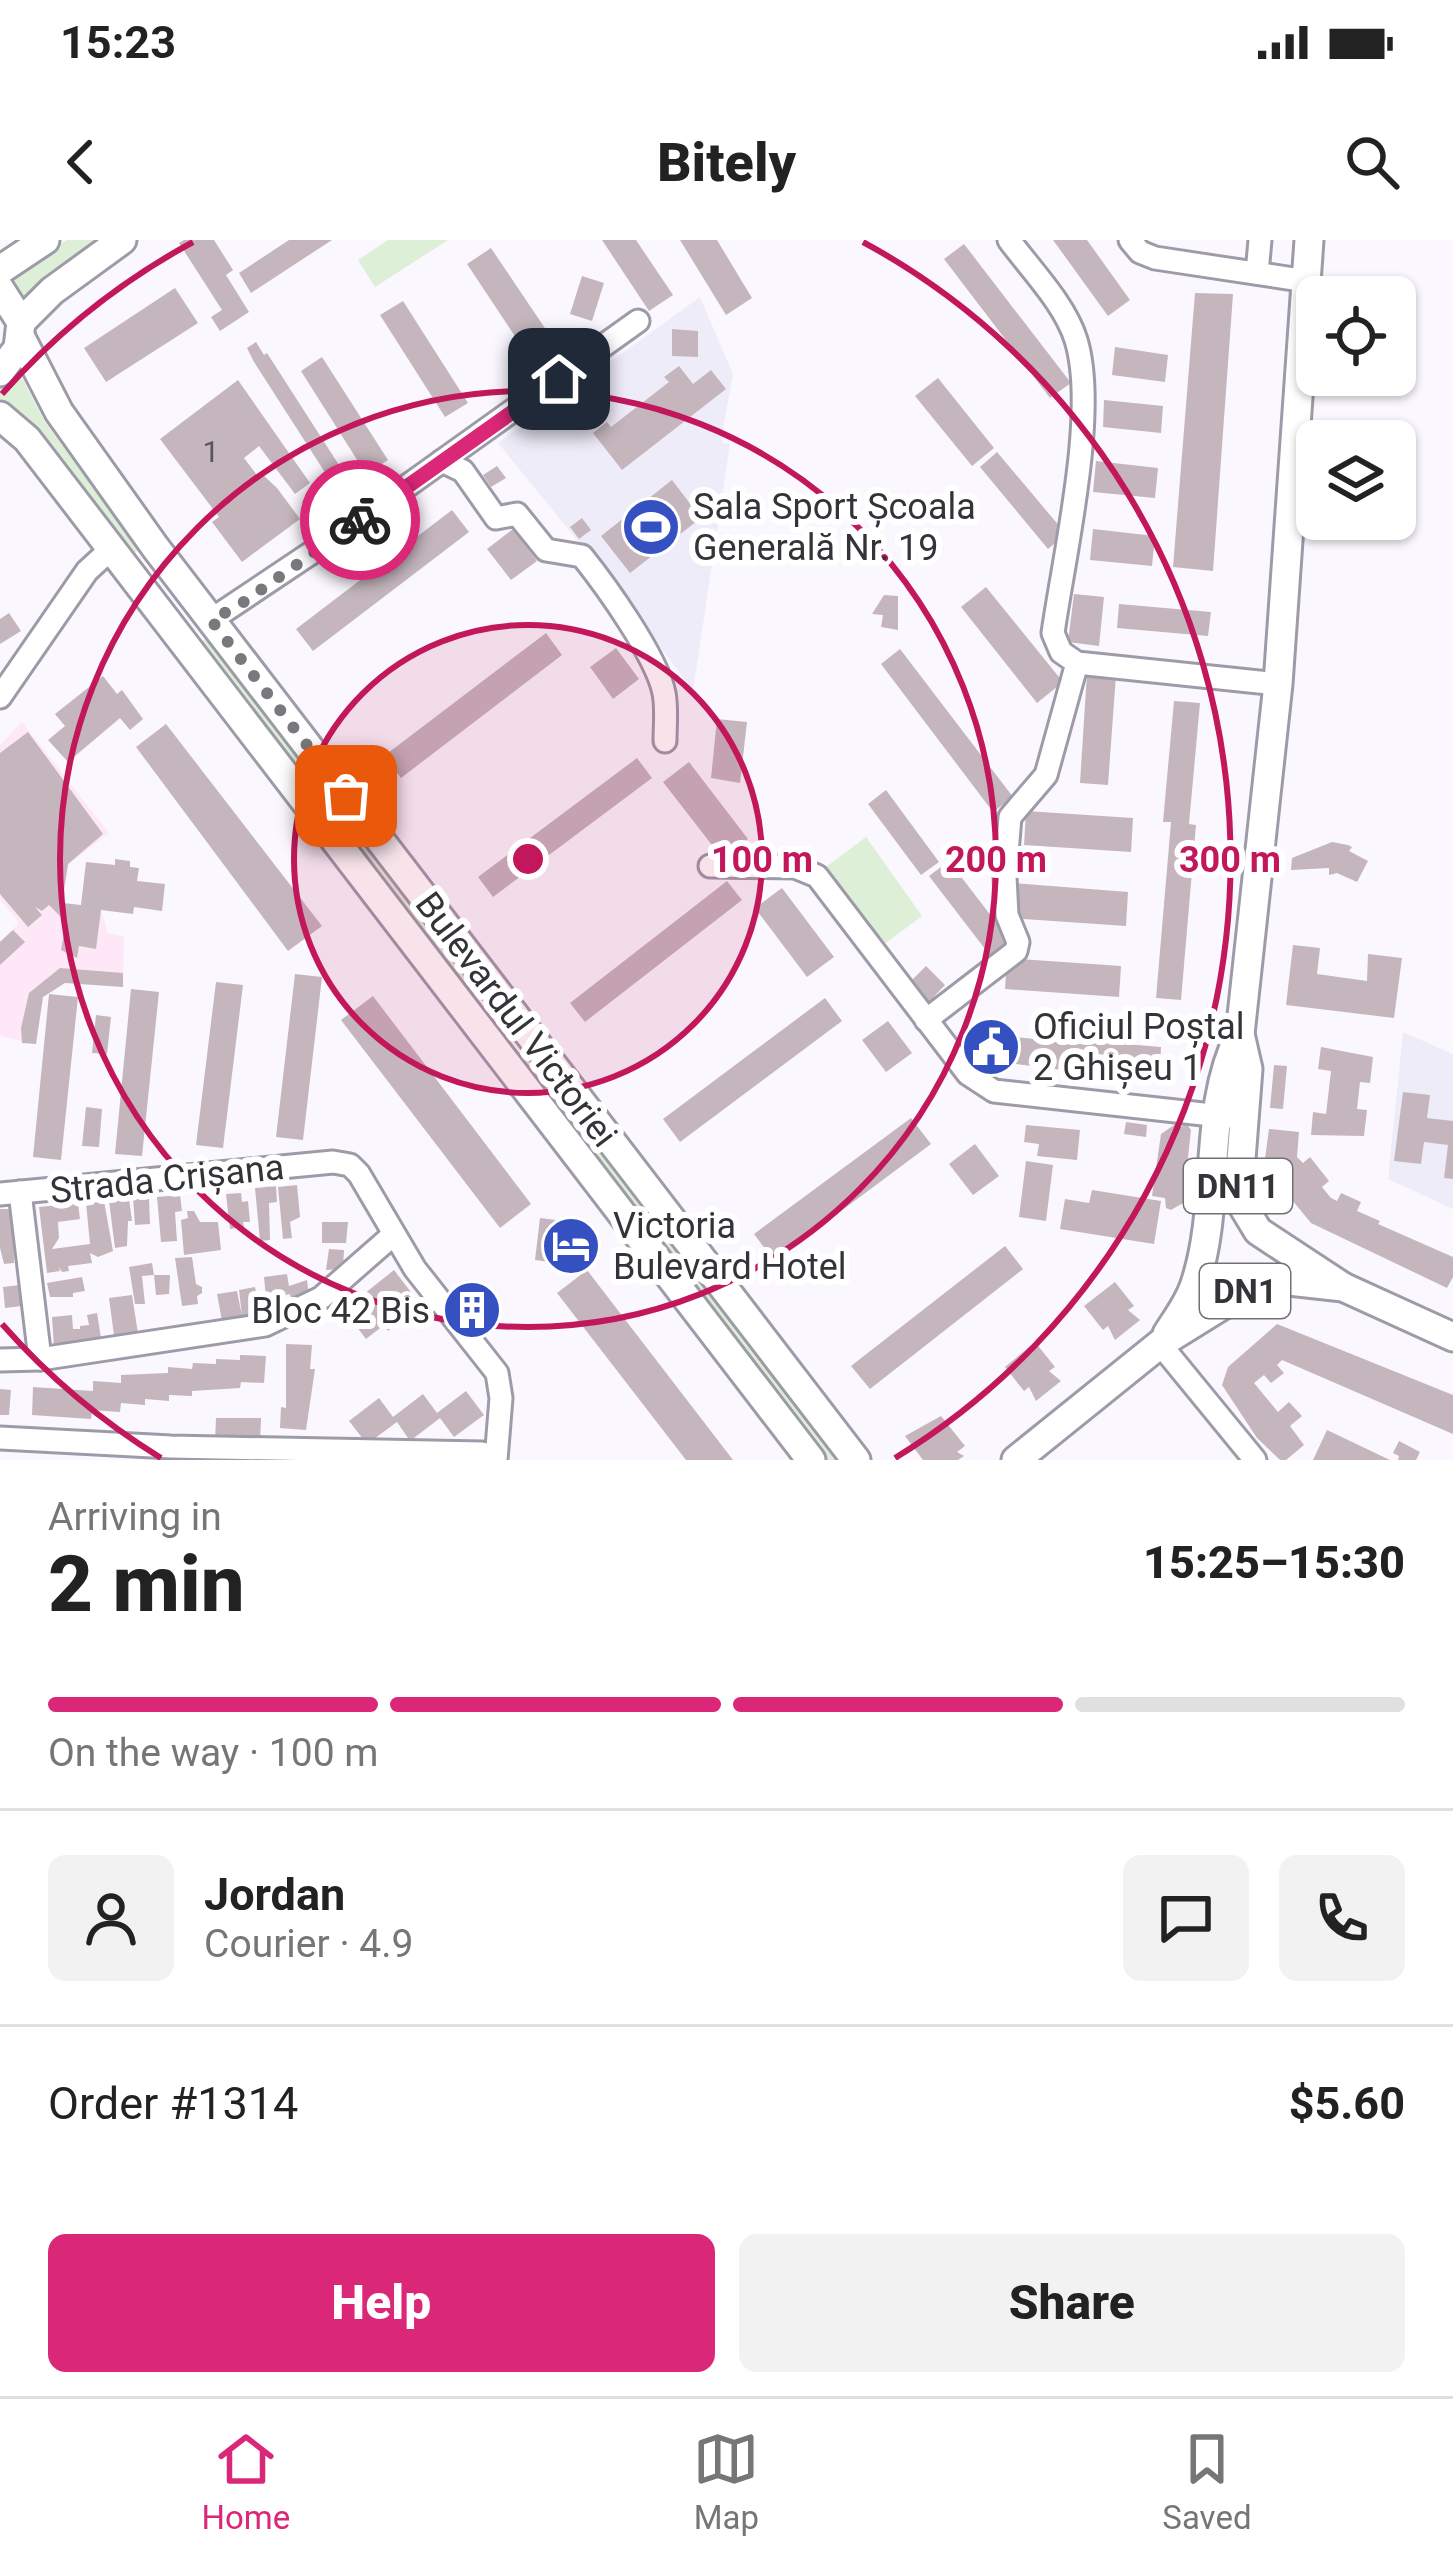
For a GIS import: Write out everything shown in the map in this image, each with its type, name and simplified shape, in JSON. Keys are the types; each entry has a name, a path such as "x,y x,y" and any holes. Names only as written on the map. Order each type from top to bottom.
{"main road":[{"path":"0,269 46,240"},
{"path":"0,372 13,357 21,330 52,291 122,240"},
{"name":"DN11","path":"1307,276 1309,240"},
{"name":"Bulevardul Victoriei","path":"0,289 59,412 211,620 856,1460"},
{"name":"DN11","path":"1299,396 1279,684 1240,1034 1224,1066 1238,1198 1246,1215 1269,1239 1343,1287"},
{"name":"Bulevardul Victoriei","path":"0,416 27,440 811,1460"},
{"path":"182,641 211,620"},
{"path":"480,1029 508,1008"},
{"name":"DN11","path":"1160,1344 1189,1301 1196,1281 1230,1117"},
{"name":"DN1","path":"1016,1460 1160,1344 1265,1283 1343,1287 1453,1337"}],"street":[{"path":"1010,240 1068,322 1076,340 1083,390 1053,633 1061,652 1077,663 1279,684"},
{"path":"1130,240 1145,256 1296,279"},
{"path":"1258,273 1260,240"},
{"path":"211,620 238,606 638,321"},
{"path":"442,461 463,471 496,518 517,514 547,550 582,556 616,599 662,683 664,741"},
{"path":"0,697 87,571 111,549"},
{"path":"926,1020 1016,950 1018,942 1007,915 1005,877 1010,817 1046,776 1077,663"},
{"path":"710,866 794,867 817,876 968,1074 994,1090 1230,1117"},
{"name":"Strada Crișana","path":"10,1193 333,1162 350,1165 359,1174 393,1235"},
{"path":"10,1193 40,1359"},
{"path":"0,1360 40,1359 265,1325 321,1298 393,1235 497,1373 502,1398 489,1456 328,1454 0,1438"},
{"path":"1160,1344 1255,1460"}],"shaded area":[{"path":"700,297 733,374 722,434 723,443 730,444 693,691 498,443"},
{"path":"22,722 109,833 69,864 62,902 101,910 108,933 124,936 123,987 64,983 43,997 36,1044 0,1036 0,941 19,923 0,899 0,745"},
{"path":"1403,1032 1453,1054 1453,1209 1388,1179"}],"green space":[{"path":"67,240 99,240 24,300 4,275"},
{"path":"388,240 448,240 375,287 358,260"},
{"path":"19,372 45,422 139,549 132,555 35,429 0,399 0,388"},
{"path":"202,640 210,641 479,991 479,999 472,999"},
{"path":"866,837 922,916 883,945 826,867"},
{"path":"522,1051 840,1460 827,1460 520,1060"}],"building":[{"path":"214,240 233,270 226,275 249,312 220,331 211,317 222,310 179,243"},
{"path":"289,240 332,240 251,293 239,273"},
{"path":"602,240 636,240 673,295 649,311"},
{"path":"680,240 717,240 752,298 726,315"},
{"path":"1053,240 1087,240 1130,300 1108,316"},
{"path":"964,244 1071,383 1050,398 944,259"},
{"path":"491,248 559,349 534,365 467,264"},
{"path":"582,276 604,283 592,321 570,314"},
{"path":"175,288 198,323 106,382 84,348"},
{"path":"1195,293 1233,294 1213,571 1173,567"},
{"path":"403,301 468,403 445,417 380,315"},
{"path":"672,329 698,331 698,357 672,356"},
{"path":"256,342 364,504 351,513 254,362 247,348"},
{"path":"1115,347 1168,355 1165,382 1112,375"},
{"path":"322,357 388,460 366,474 301,371"},
{"path":"679,366 693,384 711,370 726,389 622,470 593,433 607,422 611,427 669,382 664,377"},
{"path":"938,378 994,448 972,466 915,396"},
{"path":"238,380 310,483 295,494 259,446 244,458 260,479 264,476 277,488 300,519 242,562 212,522 219,517 160,439"},
{"path":"1104,400 1163,406 1161,433 1103,427"},
{"path":"997,452 1066,534 1048,549 980,467"},
{"path":"1096,461 1158,468 1155,498 1093,492"},
{"path":"497,466 506,478 491,487 483,475"},
{"name":"Sala Sport Școala Generală Nr. 19","path":"672,480 701,518 630,573 601,536"},
{"path":"452,510 469,532 313,651 296,629"},
{"path":"582,518 591,530 579,539 570,527"},
{"path":"513,529 537,561 511,580 487,549"},
{"path":"1093,529 1155,536 1152,566 1090,560"},
{"path":"986,587 1063,682 1037,703 961,607"},
{"path":"1074,594 1104,597 1099,646 1068,642"},
{"path":"884,595 898,596 898,630 881,627 883,615 872,614"},
{"path":"1119,604 1211,612 1208,636 1117,628"},
{"path":"9,613 21,631 0,644 0,619"},
{"path":"546,633 562,655 401,778 384,756"},
{"path":"616,648 639,679 613,699 590,667"},
{"path":"900,649 1013,797 993,812 881,664"},
{"path":"1087,673 1116,675 1108,785 1080,783"},
{"path":"103,676 117,694 122,690 143,719 130,730 120,718 68,762 48,740 65,726 55,714"},
{"path":"1174,701 1200,703 1189,824 1196,825 1181,1000 1156,998 1171,822 1163,822"},
{"path":"717,719 747,722 740,783 711,778"},
{"path":"166,724 322,926 288,951 136,747"},
{"path":"28,732 103,834 68,864 62,903 81,905 86,862 115,865 115,859 130,861 130,867 139,868 137,881 165,884 162,911 101,910 96,949 79,946 77,958 61,950 66,922 49,905 42,911 35,907 42,915 28,927 0,894 0,753"},
{"path":"637,758 652,778 493,897 478,877"},
{"path":"689,762 748,839 722,858 663,782"},
{"path":"886,790 939,862 921,875 868,804"},
{"path":"1026,811 1133,818 1131,852 1024,845"},
{"path":"1332,842 1352,847 1349,851 1368,861 1357,882 1337,873 1329,875 1329,868 1291,870 1292,858"},
{"path":"949,861 1015,947 995,962 929,876"},
{"path":"727,881 742,900 585,1022 570,1003"},
{"path":"1013,883 1128,892 1126,926 1010,918"},
{"path":"782,888 834,957 807,977 755,908"},
{"path":"13,930 25,942 0,965 0,942"},
{"path":"1293,945 1320,948 1317,974 1367,981 1368,954 1402,958 1394,1018 1286,1005"},
{"path":"1007,958 1121,966 1119,997 1005,989"},
{"path":"926,966 945,985 928,1003 909,983"},
{"path":"60,968 123,973 123,987 65,983 43,997 36,1044 22,1043 29,993"},
{"path":"295,974 322,977 303,1140 276,1137"},
{"path":"216,982 243,985 223,1148 196,1145"},
{"path":"131,989 159,992 142,1156 115,1154"},
{"path":"49,994 78,997 61,1160 33,1157"},
{"path":"373,996 531,1204 500,1228 341,1020"},
{"path":"825,998 842,1021 680,1142 663,1119"},
{"path":"96,1015 111,1017 107,1054 92,1053"},
{"path":"888,1021 912,1053 886,1072 862,1040"},
{"path":"981,1033 1161,1047 1160,1072 1087,1067 1086,1073 977,1059"},
{"path":"1321,1047 1373,1057 1370,1083 1360,1082 1357,1109 1367,1110 1364,1136 1311,1135 1313,1112 1326,1114 1331,1071 1318,1069"},
{"path":"1274,1065 1287,1066 1283,1109 1270,1108"},
{"path":"1403,1092 1430,1095 1427,1118 1453,1121 1453,1179 1444,1178 1448,1145 1424,1142 1421,1164 1394,1161"},
{"path":"86,1107 102,1109 99,1147 82,1146"},
{"path":"911,1118 931,1144 774,1261 754,1234"},
{"path":"1126,1122 1147,1125 1146,1137 1124,1134"},
{"path":"1177,1123 1181,1127 1186,1123 1191,1130 1183,1203 1171,1210 1165,1198 1152,1196 1161,1134"},
{"path":"1026,1125 1080,1130 1077,1160 1037,1156 1039,1144 1024,1142"},
{"path":"1269,1129 1299,1132 1297,1157 1303,1163 1310,1157 1329,1181 1322,1187 1331,1198 1337,1201 1341,1193 1361,1202 1357,1211 1380,1221 1378,1224 1453,1257 1453,1277 1447,1288 1311,1223 1264,1166"},
{"path":"975,1144 999,1176 973,1195 949,1164"},
{"path":"1026,1161 1053,1165 1046,1221 1019,1217"},
{"path":"297,1185 300,1217 290,1222 292,1238 283,1239 278,1187"},
{"path":"276,1186 277,1202 269,1203 270,1240 260,1241 255,1188"},
{"path":"1092,1190 1161,1201 1154,1244 1060,1229 1065,1199 1089,1203"},
{"path":"241,1193 242,1202 248,1201 250,1222 230,1229 226,1194"},
{"path":"180,1195 182,1211 175,1212 177,1241 161,1242 157,1197"},
{"path":"133,1198 149,1198 150,1224 135,1225"},
{"path":"129,1199 132,1221 128,1221 127,1246 115,1248 109,1201"},
{"path":"104,1201 113,1251 98,1257 90,1253 92,1263 47,1273 39,1207 78,1203 80,1219 58,1222 59,1238 52,1249 90,1244 86,1203"},
{"path":"0,1209 13,1209 14,1263 4,1264"},
{"path":"187,1211 194,1211 200,1222 218,1222 221,1250 184,1255 181,1220 188,1218"},
{"path":"540,1218 587,1224 584,1253 560,1250 558,1263 535,1260"},
{"path":"322,1222 348,1222 346,1243 322,1243"},
{"path":"1005,1246 1023,1269 870,1389 851,1366"},
{"path":"329,1249 344,1250 343,1269 326,1270"},
{"path":"192,1257 202,1293 197,1296 198,1304 182,1306 175,1258"},
{"path":"152,1263 154,1275 142,1276 145,1304 135,1304 129,1267"},
{"path":"394,1270 417,1300 391,1320 395,1325 388,1331 384,1325 366,1339 344,1310"},
{"path":"587,1270 733,1460 686,1460 557,1293"},
{"path":"287,1274 289,1286 307,1280 309,1296 292,1306 290,1294 286,1295 281,1298 283,1307 276,1309 274,1297 266,1298 264,1277"},
{"path":"154,1275 170,1275 169,1294 156,1295"},
{"path":"82,1277 85,1291 73,1297 50,1297 47,1283"},
{"name":"Bloc 42 Bis","path":"467,1280 500,1321 478,1339 445,1299"},
{"path":"1115,1282 1134,1306 1128,1310 1140,1320 1115,1340 1108,1326 1103,1330 1084,1306"},
{"path":"28,1284 30,1305 5,1308 3,1287"},
{"path":"255,1287 261,1320 223,1326 217,1294 237,1291 242,1316 239,1290"},
{"path":"132,1295 139,1340 115,1343 109,1298"},
{"path":"97,1313 102,1344 54,1348 52,1317 72,1315 73,1329 80,1329 89,1325 87,1315"},
{"path":"1277,1324 1453,1395 1453,1434 1282,1360 1277,1365 1284,1373 1271,1383 1264,1375 1254,1383 1278,1412 1289,1402 1302,1416 1290,1426 1304,1445 1280,1460 1257,1438 1222,1385 1228,1367"},
{"path":"1035,1342 1055,1367 1049,1371 1061,1381 1036,1401 1029,1387 1024,1391 1005,1367"},
{"path":"286,1344 312,1345 310,1369 315,1369 306,1430 280,1428 281,1407 286,1408"},
{"path":"240,1355 266,1356 264,1383 241,1382 240,1388 192,1391 192,1396 169,1395 169,1401 145,1399 145,1405 121,1403 120,1412 92,1410 91,1419 32,1415 33,1387 93,1391 93,1381 121,1383 121,1375 168,1373 168,1367 192,1369 193,1363 240,1360"},
{"path":"0,1389 11,1390 9,1415 0,1415"},
{"path":"466,1391 484,1415 454,1437 440,1418 410,1441 397,1422 367,1444 349,1421 379,1398 393,1417 423,1394 437,1413"},
{"path":"941,1416 965,1446 957,1452 964,1456 923,1460 905,1436"},
{"path":"216,1418 261,1418 260,1443 215,1442"},
{"path":"1327,1430 1390,1460 1313,1460"},
{"path":"1399,1441 1420,1452 1416,1460 1398,1460 1393,1453"}],"way so far":[{"path":"346,796 211,620 360,520"}],"place":[{"name":"Sala Sport Școala Generală Nr. 19","path":"651,527"},
{"name":"Oficiul Poștal 2 Ghișeu 1","path":"991,1047"},
{"name":"Victoria Bulevard Hotel","path":"571,1246"},
{"name":"Bloc 42 Bis","path":"472,1310"}],"route":[{"path":"360,520 559,379"}]}
